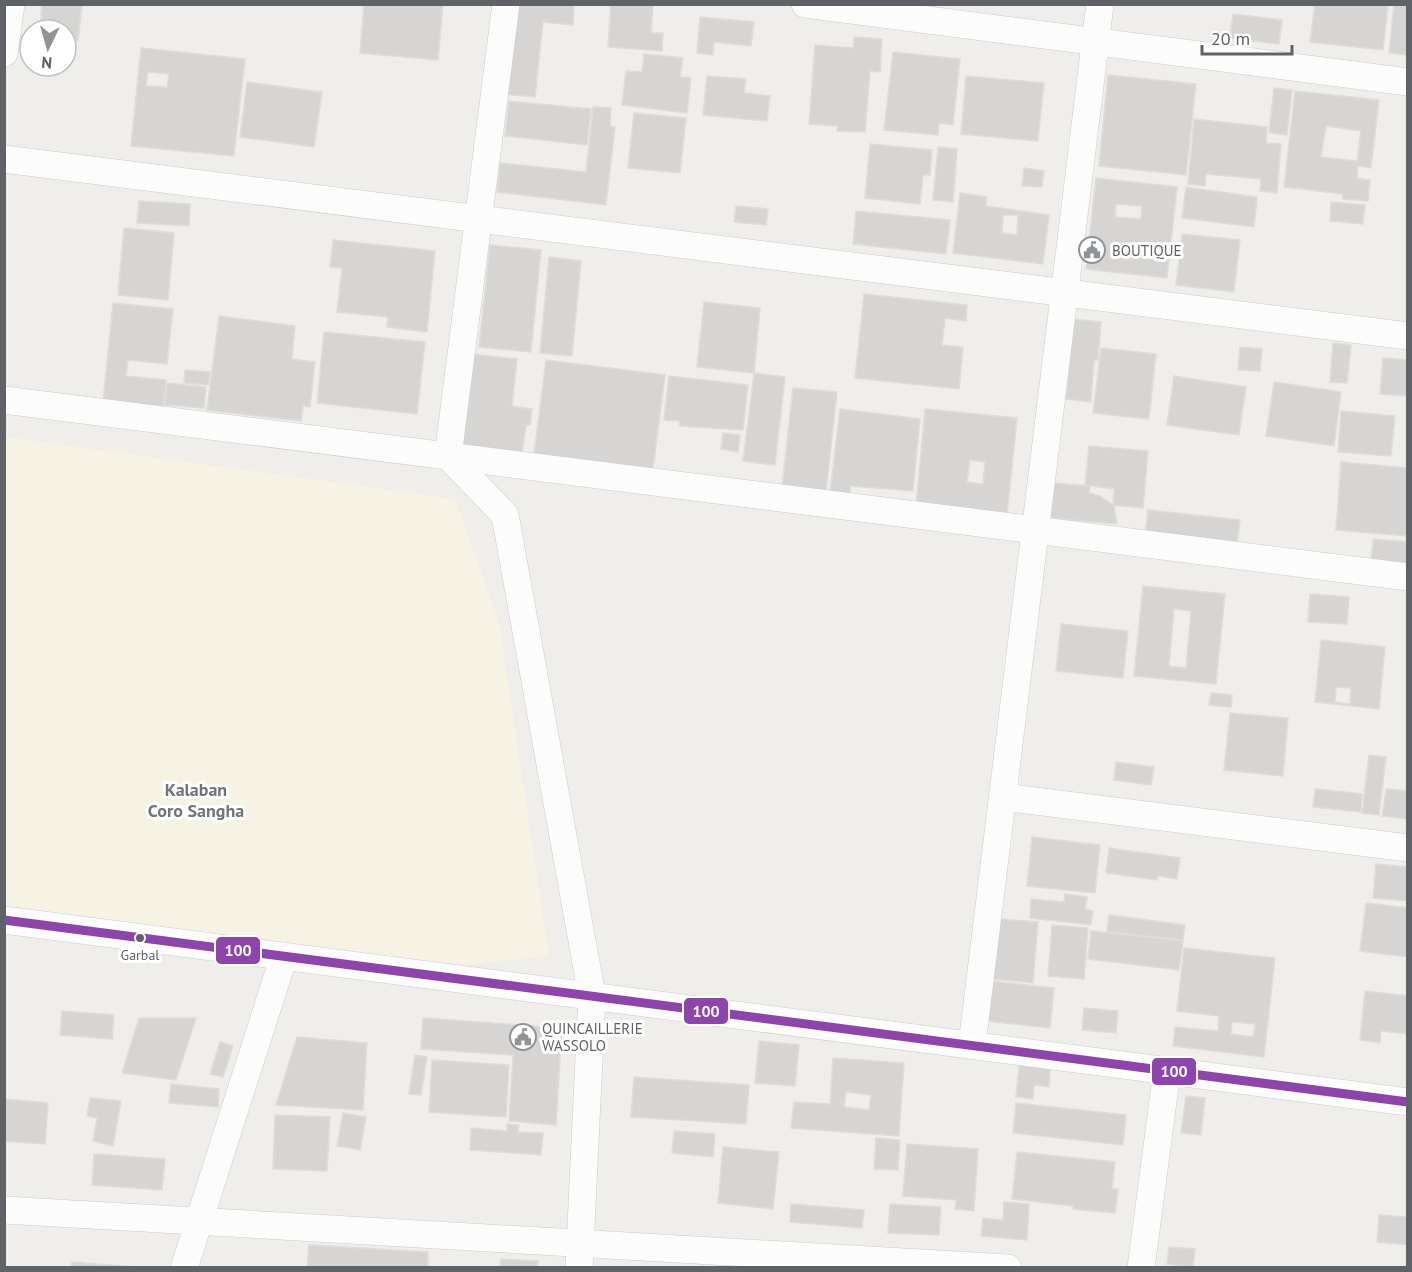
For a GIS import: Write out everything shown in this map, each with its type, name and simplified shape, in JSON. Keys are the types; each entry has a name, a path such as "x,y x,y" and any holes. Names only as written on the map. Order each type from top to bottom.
{"street":[{"path":"4,53 11,4"},
{"path":"448,456 506,4"},
{"path":"805,4 1407,82"},
{"path":"972,1046 1100,4"},
{"path":"4,159 1407,336"},
{"path":"4,400 1407,577"},
{"path":"448,456 505,515 592,996 580,1255"},
{"path":"1003,797 1407,848"},
{"path":"4,920 1407,1102"},
{"path":"184,1268 284,956"},
{"path":"1141,1268 1167,1071"},
{"path":"4,1210 199,1220 580,1255 1008,1268"}],"shaded area":[{"path":"5,437 455,499 499,623 549,956 409,971 5,916"}],"building":[{"path":"42,4 82,4 78,41 78,18 41,18"},
{"path":"364,4 443,4 438,60 360,53"},
{"path":"513,4 574,4 573,25 543,22 535,97 504,94"},
{"path":"611,4 653,4 651,33 663,33 662,51 608,47"},
{"path":"1315,4 1388,4 1383,50 1310,42"},
{"path":"1394,4 1408,4 1408,55 1389,53"},
{"path":"1233,14 1282,20 1279,44 1230,38"},
{"path":"700,17 754,22 751,46 714,42 713,55 697,53"},
{"path":"854,37 882,39 880,72 870,71 865,132 837,131 837,126 809,124 815,45 854,48"},
{"path":"141,48 245,59 234,156 131,146","holes":["148,72 169,74 167,87 146,86"]},
{"path":"893,52 960,59 953,125 939,123 938,135 884,130"},
{"path":"644,54 683,58 680,77 691,78 687,113 622,105 626,71 642,72"},
{"path":"1108,75 1196,84 1186,175 1099,166"},
{"path":"707,76 746,79 744,93 770,96 767,121 703,115"},
{"path":"966,76 1044,83 1038,141 961,134"},
{"path":"247,82 322,92 314,147 240,137"},
{"path":"1274,88 1292,90 1287,135 1269,133"},
{"path":"1295,91 1379,100 1371,168 1358,166 1357,178 1370,180 1368,201 1343,199 1343,194 1284,187","holes":["1326,126 1361,131 1357,161 1321,157"]},
{"path":"509,101 591,109 587,145 505,136"},
{"path":"593,107 611,108 610,126 615,127 606,205 497,192 500,163 586,172"},
{"path":"634,113 686,118 680,173 628,168"},
{"path":"1194,119 1267,127 1266,143 1281,144 1277,193 1260,191 1261,179 1206,174 1205,186 1188,184"},
{"path":"870,144 932,150 930,175 923,175 920,204 865,198"},
{"path":"938,147 957,149 953,202 933,200"},
{"path":"1024,168 1044,171 1042,187 1022,186"},
{"path":"1096,178 1177,187 1167,278 1086,269","holes":["1116,204 1142,206 1141,219 1115,217"]},
{"path":"1186,187 1257,197 1254,227 1182,218"},
{"path":"960,193 987,197 986,206 1049,215 1043,264 953,253","holes":["1003,215 1018,215 1017,235 1002,233"]},
{"path":"139,201 190,204 189,226 137,223"},
{"path":"1331,202 1365,205 1363,224 1330,221"},
{"path":"736,206 768,209 766,225 734,222"},
{"path":"856,211 950,220 946,254 853,244"},
{"path":"124,228 174,233 168,300 118,295"},
{"path":"1182,234 1240,240 1234,292 1176,285"},
{"path":"333,240 435,251 427,332 387,327 388,317 337,312 342,268 330,267"},
{"path":"490,245 541,250 531,352 479,347"},
{"path":"549,257 581,261 572,356 540,353"},
{"path":"864,294 967,305 966,321 945,318 942,345 963,347 959,389 855,378"},
{"path":"704,302 760,308 754,373 697,367"},
{"path":"113,303 173,309 167,364 128,360 126,376 166,380 163,408 103,402"},
{"path":"219,316 295,326 292,359 315,362 310,407 303,406 301,421 207,410"},
{"path":"1073,319 1101,322 1098,360 1094,360 1091,402 1066,399"},
{"path":"324,332 425,342 417,414 317,403"},
{"path":"1333,343 1351,345 1347,383 1330,382"},
{"path":"1240,347 1262,349 1260,371 1238,370"},
{"path":"1101,348 1156,354 1149,419 1093,413"},
{"path":"472,354 517,359 512,406 532,409 530,425 526,425 522,454 462,447"},
{"path":"1383,358 1408,360 1408,396 1380,394"},
{"path":"546,360 665,375 653,469 534,454"},
{"path":"185,370 210,372 209,385 184,383"},
{"path":"754,373 785,377 775,465 743,461"},
{"path":"669,376 748,385 743,430 679,426 680,421 664,420"},
{"path":"1174,376 1246,387 1239,435 1167,425"},
{"path":"1274,382 1341,392 1334,446 1266,436"},
{"path":"167,383 206,387 204,408 165,405"},
{"path":"793,388 837,392 826,491 782,487"},
{"path":"840,409 920,419 913,491 850,486 850,495 830,493"},
{"path":"925,409 1017,418 1007,515 916,506","holes":["970,460 985,462 983,484 967,482"]},
{"path":"1341,411 1395,416 1391,456 1338,452"},
{"path":"723,433 740,435 738,452 721,449"},
{"path":"1089,446 1148,451 1143,508 1113,505 1114,489 1085,485"},
{"path":"1341,462 1408,468 1408,536 1336,530"},
{"path":"1043,482 1090,486 1089,493 1100,496 1114,506 1117,524 1040,517"},
{"path":"1148,510 1240,520 1237,544 1145,534"},
{"path":"1373,539 1408,542 1408,565 1371,562"},
{"path":"1143,586 1225,594 1216,684 1134,676","holes":["1174,609 1191,611 1186,668 1169,666"]},
{"path":"1310,594 1349,597 1347,624 1308,622"},
{"path":"1061,624 1128,631 1123,678 1056,671"},
{"path":"1321,640 1385,647 1379,709 1315,702","holes":["1336,687 1351,688 1350,704 1335,702"]},
{"path":"1211,693 1232,695 1231,707 1209,705"},
{"path":"1230,713 1288,718 1283,776 1224,770"},
{"path":"1369,755 1386,757 1379,815 1362,813"},
{"path":"1116,762 1154,767 1151,785 1114,780"},
{"path":"1315,789 1362,794 1361,812 1313,807"},
{"path":"1386,789 1408,791 1408,819 1382,816"},
{"path":"1032,837 1100,845 1095,893 1027,886"},
{"path":"1109,848 1180,858 1177,879 1158,876 1157,880 1106,873"},
{"path":"1376,864 1408,867 1408,901 1373,898"},
{"path":"1065,894 1087,897 1085,909 1093,911 1091,925 1030,918 1031,899 1064,902"},
{"path":"1366,903 1408,908 1408,957 1360,951"},
{"path":"1109,915 1185,925 1183,940 1107,932"},
{"path":"999,919 1038,922 1033,983 994,979"},
{"path":"1052,925 1088,928 1084,979 1048,976"},
{"path":"1091,931 1183,941 1179,970 1088,959"},
{"path":"1184,948 1275,958 1264,1057 1173,1046 1175,1027 1218,1031 1219,1016 1177,1011","holes":["1232,1022 1255,1024 1253,1037 1231,1034"]},
{"path":"991,981 1054,988 1050,1028 987,1021"},
{"path":"1365,991 1408,996 1408,1034 1381,1031 1380,1043 1360,1040"},
{"path":"1084,1008 1118,1011 1116,1033 1082,1030"},
{"path":"62,1011 114,1015 112,1039 60,1035"},
{"path":"139,1018 196,1018 176,1080 122,1073"},
{"path":"423,1018 562,1028 556,1125 509,1121 513,1055 421,1049"},
{"path":"297,1037 367,1043 363,1110 276,1105"},
{"path":"759,1041 799,1045 795,1086 755,1083"},
{"path":"220,1042 233,1046 223,1077 210,1074"},
{"path":"415,1055 427,1057 421,1095 409,1094"},
{"path":"833,1058 904,1063 899,1136 791,1128 794,1102 830,1104","holes":["846,1092 871,1095 869,1110 844,1107"]},
{"path":"1020,1058 1051,1061 1049,1087 1034,1085 1033,1099 1016,1097"},
{"path":"432,1060 509,1065 506,1117 429,1112"},
{"path":"634,1077 749,1085 746,1124 631,1117"},
{"path":"171,1084 219,1089 218,1107 169,1103"},
{"path":"1186,1096 1205,1098 1201,1135 1181,1133"},
{"path":"90,1098 121,1101 113,1146 93,1141 97,1118 87,1116"},
{"path":"4,1099 48,1103 45,1144 4,1141"},
{"path":"1016,1103 1126,1115 1123,1145 1013,1133"},
{"path":"343,1113 366,1117 360,1150 337,1146"},
{"path":"275,1115 330,1117 327,1171 273,1169"},
{"path":"507,1124 519,1125 518,1132 543,1133 541,1155 470,1150 471,1128 507,1131"},
{"path":"674,1131 715,1134 713,1157 672,1153"},
{"path":"876,1138 900,1140 898,1170 874,1169"},
{"path":"907,1144 978,1149 974,1211 955,1209 956,1200 903,1196"},
{"path":"723,1147 779,1152 773,1209 718,1203"},
{"path":"1017,1152 1115,1162 1112,1189 1118,1189 1115,1213 1012,1199"},
{"path":"94,1154 165,1159 162,1190 92,1185"},
{"path":"1004,1202 1029,1204 1027,1240 981,1236 983,1218 1003,1220"},
{"path":"791,1204 864,1210 862,1228 790,1222"},
{"path":"890,1204 941,1207 939,1235 888,1233"},
{"path":"1379,1215 1408,1217 1408,1245 1377,1242"},
{"path":"309,1245 428,1252 428,1268 307,1268"},
{"path":"1169,1247 1195,1249 1193,1267 1167,1264"},
{"path":"501,1259 538,1261 537,1268 500,1268"},
{"path":"72,1262 135,1267 135,1268 71,1268"}],"transit line":[{"name":"100","path":"4,920 1408,1102"}],"place":[{"name":"BOUTIQUE","path":"1092,250"},
{"name":"Garbal","path":"140,938"},
{"name":"QUINCAILLERIE WASSOLO","path":"523,1037"}],"district":[{"name":"Kalaban Coro Sangha","path":"196,799"}]}
